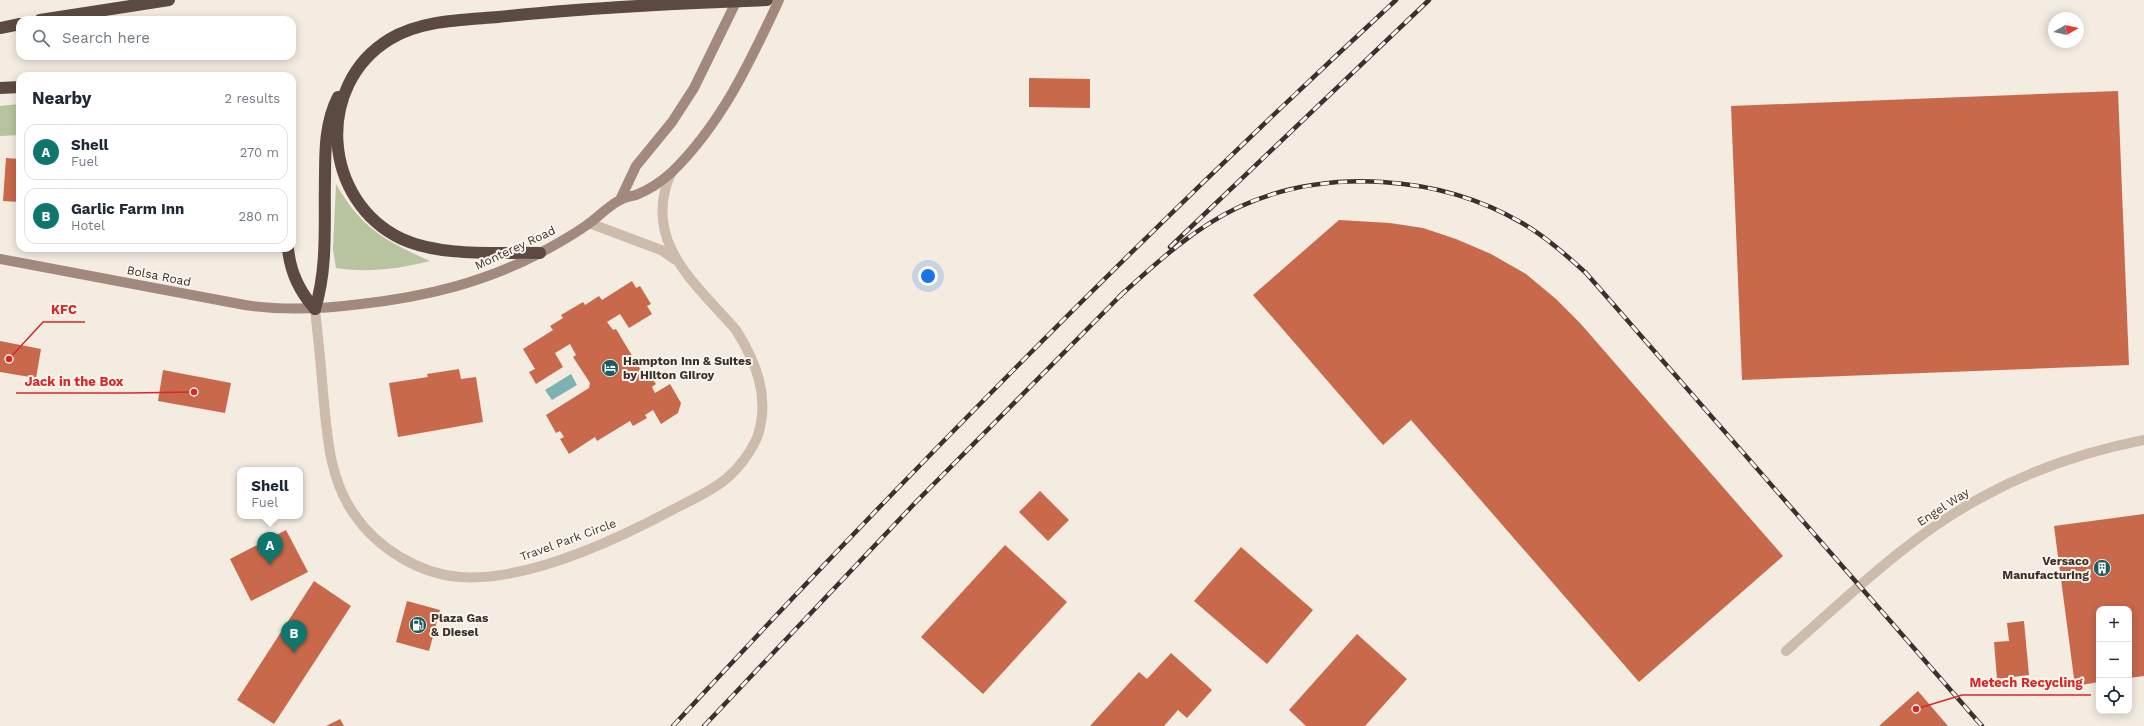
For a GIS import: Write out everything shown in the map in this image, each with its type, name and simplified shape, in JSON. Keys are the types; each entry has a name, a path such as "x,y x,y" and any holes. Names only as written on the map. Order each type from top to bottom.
{"highway":[{"path":"66,16 169,0"},
{"path":"315,309 320,295 324,260 325,162 328,125 341,91 359,66 372,52 390,39 425,26 580,9 767,0"},
{"path":"0,28 16,25"},
{"path":"359,66 349,83 342,104 337,126 337,150 347,183 367,213 392,233 423,246 450,250 540,253"},
{"path":"0,88 16,87"},
{"path":"289,252 296,282 315,309"}],"main road":[{"name":"Monterey Road","path":"620,200 636,166 672,122 694,88 737,0"},
{"name":"Monterey Road","path":"315,309 429,294 486,277 540,253 588,224 620,200 637,194 657,184 671,172 709,130 731,99 749,65 779,0"},
{"name":"Bolsa Road","path":"0,260 245,305 282,309 315,309"}],"street":[{"name":"Travel Park Circle","path":"315,309 331,459 336,478 353,513 367,531 388,549 408,561 431,571 459,577 488,578 556,560 634,530 703,494 726,479 744,461 757,436 763,414 762,389 756,366 736,330 676,260 666,239 661,212 663,194 671,172"},
{"name":"Travel Park Circle","path":"588,224 661,250 676,260"},
{"name":"Engel Way","path":"1786,651 1908,546 1983,496 2039,470 2066,460 2093,451 2144,440"}],"green space":[{"path":"16,104 16,135 0,136 0,106"},
{"path":"336,184 355,212 365,223 387,239 430,261 406,266 371,270 336,268 333,249"}],"water":[{"path":"571,374 577,385 552,400 545,390"}],"building":[{"path":"1029,78 1090,79 1090,108 1029,107"},
{"path":"2118,91 2129,365 1742,380 1731,106"},
{"path":"6,158 16,159 16,202 3,201"},
{"path":"1339,220 1390,223 1423,228 1456,239 1491,254 1526,274 1556,299 1580,323 1783,556 1639,682 1411,420 1383,445 1253,295"},
{"name":"Hampton Inn & Suites by Hilton Gilroy","path":"632,281 636,288 640,286 651,304 647,306 652,314 629,328 620,314 607,322 613,330 616,329 642,372 646,370 656,384 652,387 655,393 670,384 681,403 678,413 661,424 653,410 645,415 647,418 633,426 630,421 597,441 595,437 569,454 560,439 564,437 560,431 556,433 546,415 589,388 590,383 573,357 576,355 570,344 555,353 563,367 536,384 529,372 535,369 523,349 553,330 550,326 563,318 561,315 583,302 585,305 599,296 602,300"},
{"path":"0,341 41,349 36,378 0,372"},
{"path":"459,369 461,379 476,377 483,422 398,437 389,383 428,377 427,374"},
{"path":"163,370 231,383 225,413 158,401"},
{"path":"1040,491 1069,520 1048,541 1019,512"},
{"name":"Versaco Manufacturing","path":"2144,514 2144,676 2132,678 2132,606 2096,606 2096,682 2075,686 2054,526"},
{"path":"286,530 308,572 251,601 230,559"},
{"path":"1005,545 1067,602 983,694 921,637"},
{"path":"1241,547 1313,610 1267,664 1194,601"},
{"path":"314,581 351,606 274,724 237,700"},
{"path":"407,601 440,610 429,651 396,642"},
{"path":"2024,621 2029,675 1997,679 1994,642 2009,641 2007,623"},
{"path":"1357,634 1407,679 1365,726 1306,726 1289,710"},
{"path":"1171,653 1212,690 1187,718 1178,710 1164,726 1090,726 1139,672 1147,679"},
{"path":"1918,691 1948,726 1879,726"},
{"path":"340,719 344,726 326,726"}],"railway":[{"path":"673,726 760,632 1027,356 1210,176 1396,0"},
{"path":"1170,247 1429,0"},
{"path":"1120,296 1176,247 1206,225 1239,207 1273,194 1308,186 1345,182 1382,182 1419,186 1455,195 1490,207 1522,223 1548,240 1586,273 1982,726"},
{"path":"704,726 915,503 1124,292"}],"place":[{"name":"KFC","path":"9,359"},
{"name":"Hampton Inn & Suites by Hilton Gilroy","path":"610,368"},
{"name":"Jack in the Box","path":"194,392"},
{"name":"Shell","path":"270,565"},
{"name":"Versaco Manufacturing","path":"2102,568"},
{"name":"Plaza Gas & Diesel","path":"418,625"},
{"name":"Garlic Farm Inn","path":"294,653"},
{"name":"Metech Recycling","path":"1916,709"}]}
